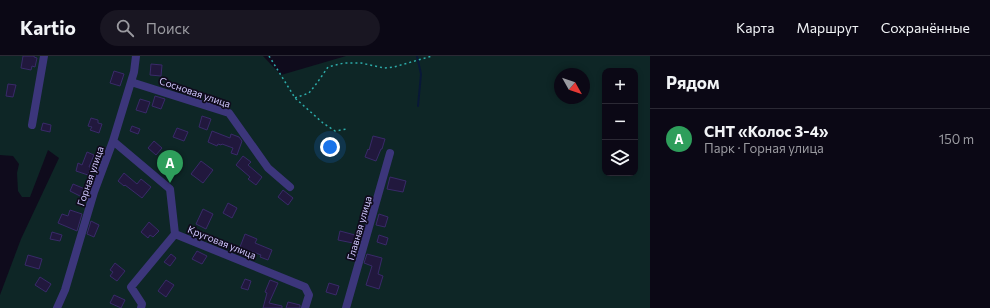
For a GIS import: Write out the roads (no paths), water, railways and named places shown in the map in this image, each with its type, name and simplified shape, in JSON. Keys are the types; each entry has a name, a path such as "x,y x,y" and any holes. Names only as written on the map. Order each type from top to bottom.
{"street":[{"path":"32,126 44,56"},
{"path":"113,141 134,72 136,56"},
{"name":"Сосновая улица","path":"131,82 229,112 268,168 290,187"},
{"name":"Горная улица","path":"57,308 65,290 94,192 113,141 170,189 175,234"},
{"name":"Главная улица","path":"346,308 390,153"},
{"name":"Круговая улица","path":"141,308 142,304 131,287 175,234 305,287 309,295 305,308"}],"waterway":[{"path":"417,56 421,74 418,106"}],"place":[{"name":"СНТ «Колос 3-4»","path":"170,183"}]}
